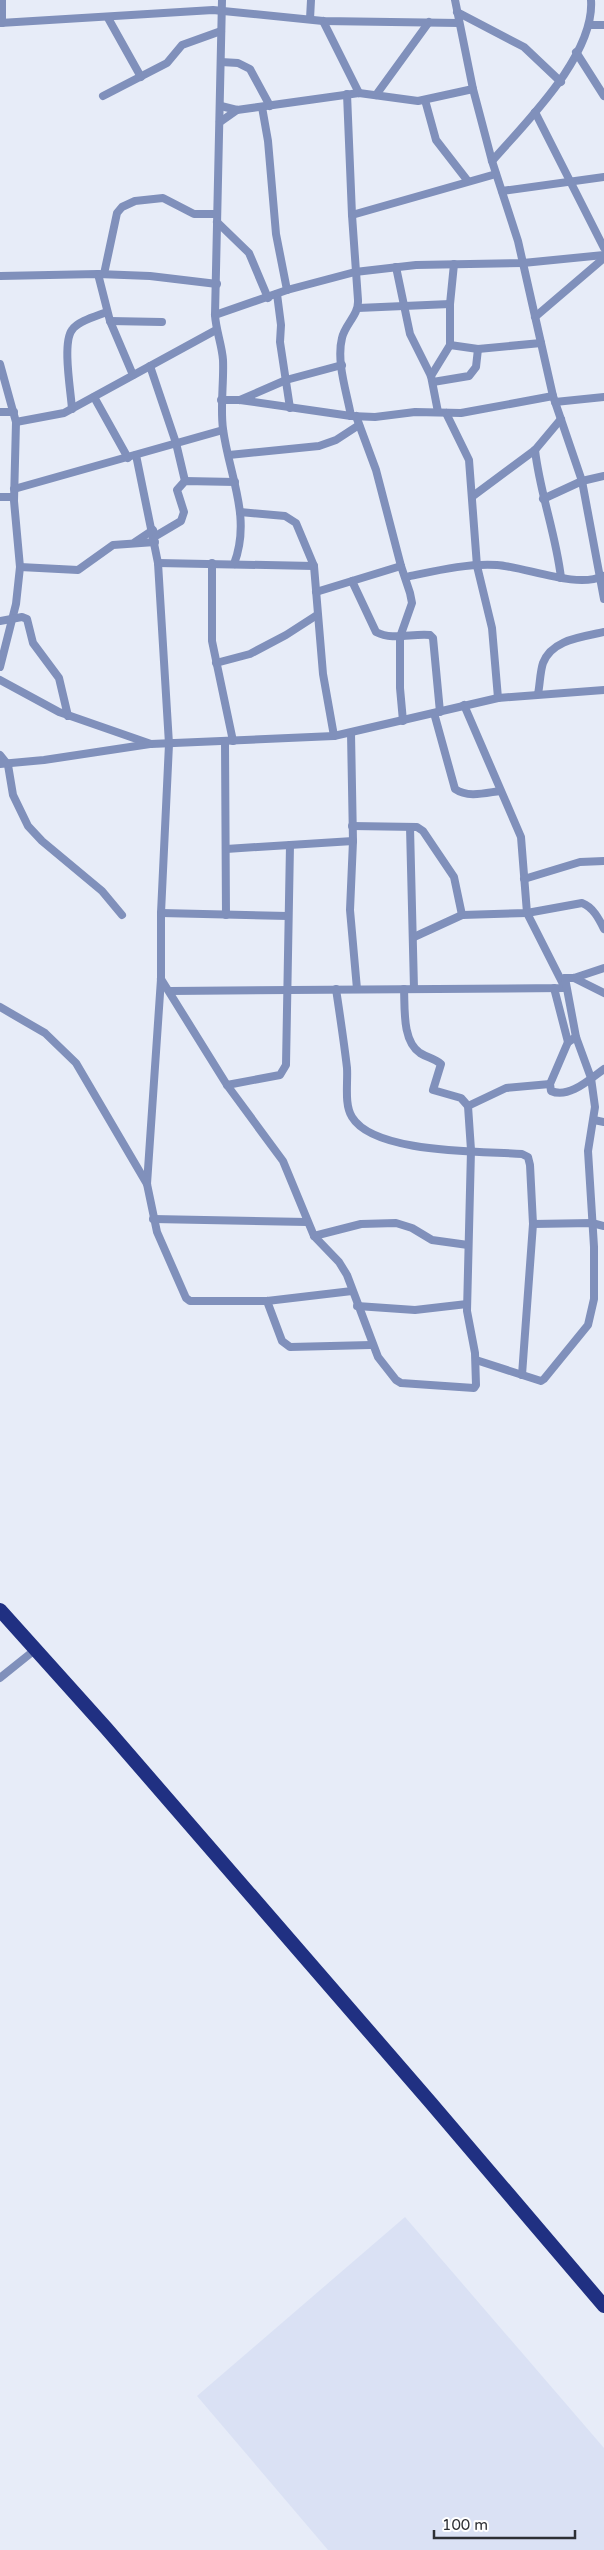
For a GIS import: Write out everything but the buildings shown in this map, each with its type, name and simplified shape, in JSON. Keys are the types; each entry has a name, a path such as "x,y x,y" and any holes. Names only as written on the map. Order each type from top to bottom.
{"highway":[{"path":"0,1610 431,2103 604,2306"}],"street":[{"path":"2,0 1,23 108,18 201,10 310,18 323,22 460,23"},
{"path":"222,0 215,315 216,330 223,359 221,400 223,430 236,482 240,512 240,550 245,565"},
{"path":"310,18 311,0"},
{"path":"455,0 473,89 492,161 523,263 554,399 582,481 603,577 604,599"},
{"path":"492,161 561,82 590,25 591,0"},
{"path":"457,12 524,47 561,82"},
{"path":"108,18 141,77"},
{"path":"323,22 359,92"},
{"path":"376,95 429,22"},
{"path":"590,25 604,25"},
{"path":"103,96 167,62 182,45 221,31"},
{"path":"576,52 604,96"},
{"path":"221,62 238,63 250,69 266,106 276,234 287,290"},
{"path":"221,106 237,110 359,92 401,100 425,100 473,89"},
{"path":"347,94 358,308 344,330 341,340 342,365 353,416 360,426 376,470 412,603 400,637 400,688 403,721"},
{"path":"425,100 436,140 467,180"},
{"path":"220,122 237,110"},
{"path":"535,112 604,248"},
{"path":"352,215 467,180 496,174"},
{"path":"502,191 604,177"},
{"path":"133,375 110,322 101,274 117,213 122,207 136,201 163,198 194,214 217,214"},
{"path":"217,222 249,253 268,298"},
{"path":"215,315 287,290 355,272 396,267 523,263 604,257"},
{"path":"535,317 604,257"},
{"path":"432,379 450,344 450,304 454,264"},
{"path":"396,267 402,305 410,334 432,379 442,413 467,453 473,496 477,566 492,628 498,698"},
{"path":"0,276 101,274 150,276 217,284"},
{"path":"277,294 281,325 280,342 290,408"},
{"path":"358,308 450,304"},
{"path":"72,409 68,357 70,335 76,326 107,312"},
{"path":"110,322 162,322"},
{"path":"16,422 57,416 216,330"},
{"path":"450,344 478,349 541,343"},
{"path":"432,379 469,376 476,367 478,349"},
{"path":"0,364 16,422 14,493 20,567 12,618 0,667"},
{"path":"240,400 286,380 342,365"},
{"path":"150,366 176,443 185,481"},
{"path":"94,397 128,458"},
{"path":"221,400 240,400 353,416 442,413 493,409 554,399 604,397"},
{"path":"0,412 14,412"},
{"path":"473,496 535,450 561,418"},
{"path":"229,455 319,446 336,440 360,426"},
{"path":"0,497 223,430"},
{"path":"535,450 539,483 558,550 561,578"},
{"path":"136,455 154,536 158,564 169,744 161,913 161,979 147,1184 153,1219 161,1243 186,1298 190,1301 267,1301 352,1291"},
{"path":"543,499 582,481 604,476"},
{"path":"20,567 78,570 113,545 135,542 154,536 181,521 184,512 177,490 185,481 236,482"},
{"path":"240,512 285,516 296,523 314,566 323,674 334,736"},
{"path":"135,542 154,536"},
{"path":"234,564 240,550"},
{"path":"158,564 314,566"},
{"path":"212,564 212,641 229,742 226,915"},
{"path":"406,577 477,566 497,565 561,578 603,577"},
{"path":"316,592 401,566"},
{"path":"352,580 376,632 382,635 400,637 430,634 433,638 437,712 455,789 461,793 470,794 500,791"},
{"path":"216,663 250,654 286,635 317,615"},
{"path":"0,620 12,618 27,619 33,643 61,683 68,716"},
{"path":"538,694 543,663 549,654 563,643 604,632"},
{"path":"1,683 68,716 152,744"},
{"path":"4,764 152,744 334,736 498,698 604,690"},
{"path":"464,705 521,836 527,913 565,988"},
{"path":"351,733 353,840 350,910 357,989"},
{"path":"0,755 13,795 28,826 42,841 102,890 122,915"},
{"path":"352,826 417,827 423,831 454,877 462,916"},
{"path":"410,827 414,989"},
{"path":"226,849 353,840"},
{"path":"227,1085 283,1072 286,1065 290,845"},
{"path":"524,879 580,862 604,861"},
{"path":"414,937 462,916 527,913 582,903 587,905 597,916 604,929"},
{"path":"161,913 288,916"},
{"path":"565,978 574,978 604,968"},
{"path":"565,978 565,988"},
{"path":"476,1360 541,1380 548,1376 588,1325 594,1299 588,1151 594,1120 591,1078 576,1036 565,978"},
{"path":"574,978 604,993"},
{"path":"161,979 227,1085 283,1161 314,1236 339,1262 347,1275 371,1345 378,1357 396,1380 406,1384 474,1388 476,1385 476,1360 467,1304 471,1150 468,1106 461,1098 433,1090 441,1064 433,1057 420,1053 413,1044 408,1033 404,989"},
{"path":"554,988 568,1042"},
{"path":"170,991 565,988"},
{"path":"336,989 352,1117 371,1134 390,1141 426,1149 471,1150 522,1154 528,1157 533,1224 522,1375"},
{"path":"0,1007 45,1033 76,1062 147,1184"},
{"path":"576,1036 568,1042 550,1084 551,1091 570,1092 604,1069"},
{"path":"468,1106 506,1088 550,1084"},
{"path":"594,1120 604,1122"},
{"path":"153,1219 307,1222"},
{"path":"314,1236 361,1224 396,1223 412,1228 432,1240 468,1245"},
{"path":"533,1224 592,1223 604,1226"},
{"path":"594,1299 604,1300"},
{"path":"267,1301 282,1341 290,1346 371,1345"},
{"path":"357,1306 415,1310 467,1304"},
{"path":"0,1678 36,1650"}],"shaded area":[{"path":"405,2217 604,2448 604,2550 328,2550 197,2396"}]}
